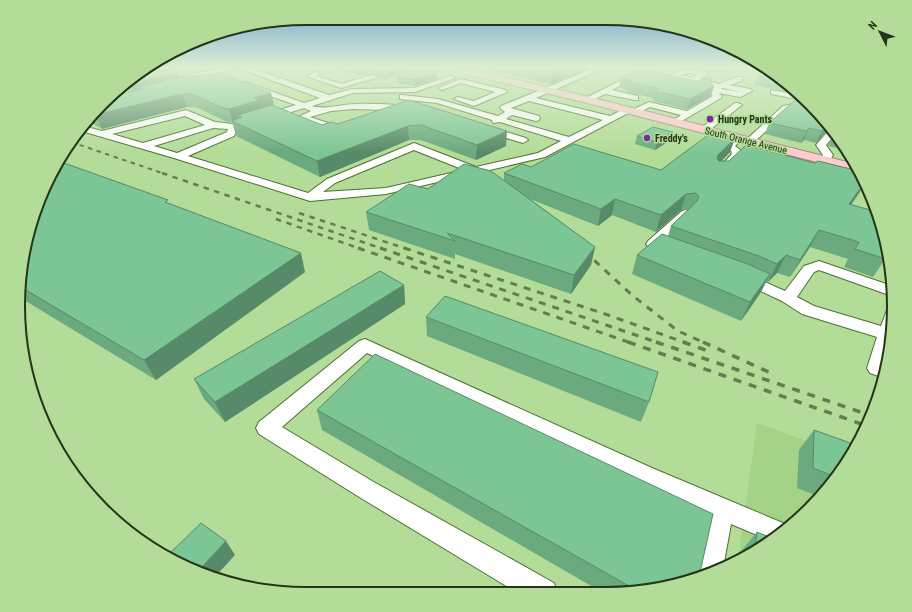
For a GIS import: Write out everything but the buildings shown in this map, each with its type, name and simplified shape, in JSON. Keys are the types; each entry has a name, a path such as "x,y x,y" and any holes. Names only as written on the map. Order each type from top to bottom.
{"main road":[{"name":"South Orange Avenue","path":"568,96 849,167"}],"street":[{"path":"118,103 149,96"},
{"path":"276,96 319,110"},
{"path":"322,96 329,98 349,99 406,96 430,100 569,140"},
{"path":"102,134 186,112 213,125 233,127 337,96"},
{"path":"430,100 441,96"},
{"path":"444,96 474,104 504,96"},
{"path":"516,96 611,120"},
{"path":"533,96 504,108 511,112 536,118"},
{"path":"586,100 595,96"},
{"path":"624,96 635,98"},
{"path":"675,122 717,96"},
{"path":"390,97 396,107"},
{"path":"786,108 775,98 794,98"},
{"path":"87,130 178,156 310,197 386,191 541,155 611,120 649,104 688,114"},
{"path":"704,130 738,105"},
{"path":"352,126 339,130 302,117 319,110 336,107 384,106 422,110"},
{"path":"750,141 786,108 798,106 806,108"},
{"path":"379,117 392,112 396,107"},
{"path":"511,112 500,120 480,127 523,140"},
{"path":"144,146 213,125"},
{"path":"178,156 231,134 233,127"},
{"path":"825,160 828,155 821,145 829,135"},
{"path":"718,173 736,156 737,152 729,146 738,138"},
{"path":"310,197 331,181 414,146 475,170"},
{"path":"674,252 653,244 686,214"},
{"path":"788,298 809,269 819,265 886,289"},
{"path":"730,273 788,298 808,310 885,334"},
{"path":"534,587 364,488 266,428 365,345 644,475 774,531"},
{"path":"710,567 722,508"}],"shaded area":[{"path":"757,423 844,455 829,477 805,505 762,540 739,553"}],"railway":[{"path":"76,144 165,174"},
{"path":"162,173 383,249"},
{"path":"299,213 404,248"},
{"path":"276,219 361,249"},
{"path":"358,248 631,343"},
{"path":"380,248 659,343"},
{"path":"404,248 608,315 686,343"},
{"path":"584,251 633,296 678,331 705,343"},
{"path":"628,342 861,424"},
{"path":"656,342 866,414"},
{"path":"683,342 708,351"},
{"path":"703,342 775,375"}],"place":[{"name":"Hungry Pants","path":"710,119"},
{"name":"Freddy's","path":"647,138"}]}
